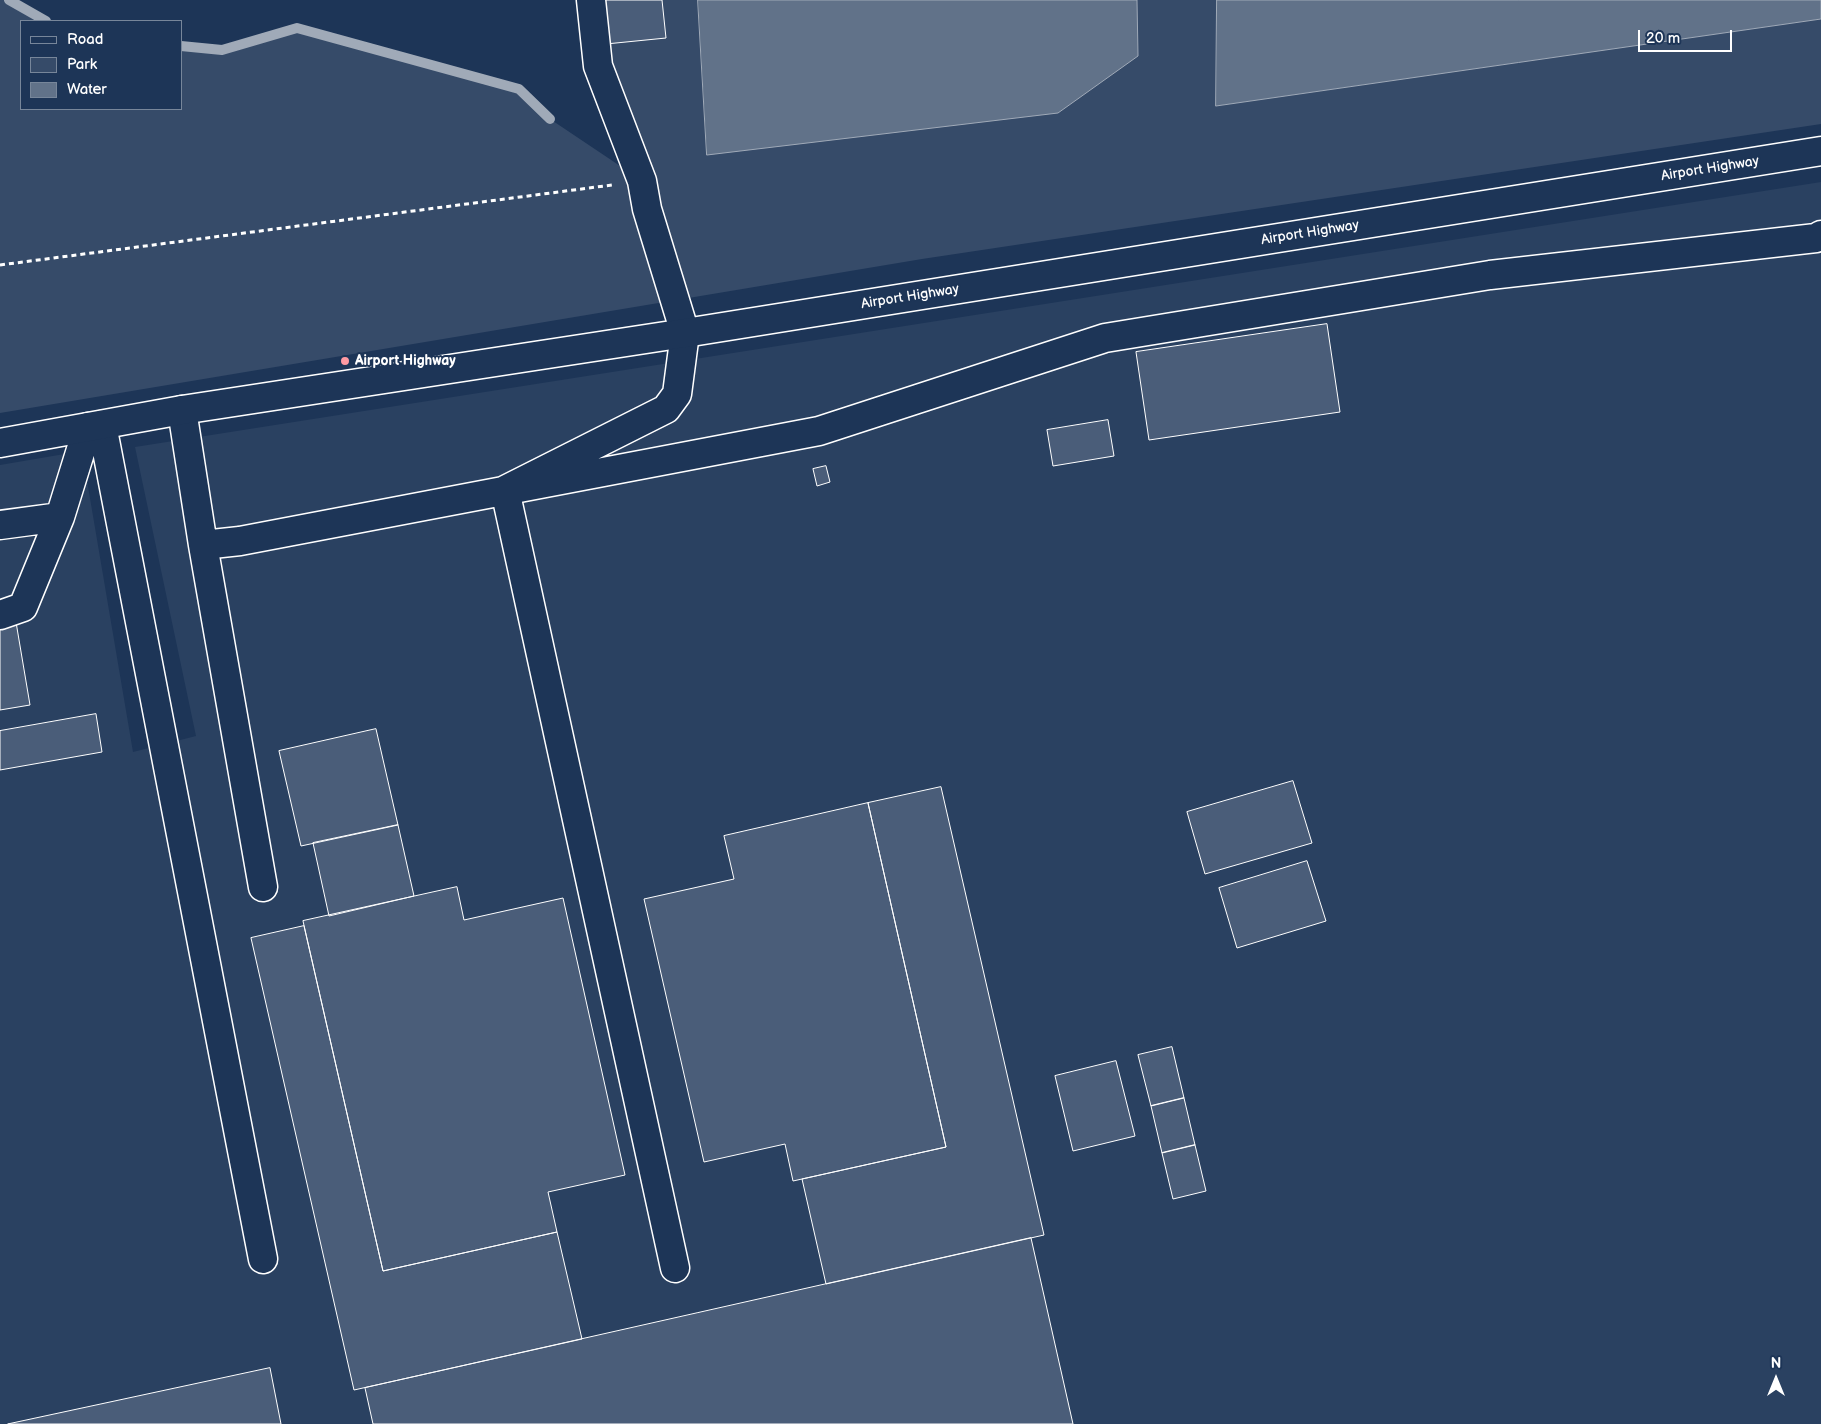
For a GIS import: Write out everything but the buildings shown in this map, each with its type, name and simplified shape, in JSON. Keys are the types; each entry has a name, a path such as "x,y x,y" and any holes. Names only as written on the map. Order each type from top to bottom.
{"main road":[{"path":"505,490 666,409 677,394 685,332 647,209 642,181 598,66 591,0"},
{"name":"Airport Highway","path":"0,443 182,410 1821,151"},
{"path":"203,545 240,540 819,431 1105,338 1490,275 1816,238 1821,235"},
{"path":"182,410 203,545 263,887"},
{"path":"0,615 23,607 95,426"},
{"path":"95,426 263,1259"},
{"path":"505,490 675,1268"},
{"path":"0,525 60,518"}],"path":[{"path":"0,264 642,181"}],"shaded area":[{"path":"1821,182 1821,1424 0,1424 0,465 82,451 133,752 196,736 135,447"}],"green space":[{"path":"0,0 9,0 44,20 20,20 20,110 182,110 182,46 222,50 297,28 519,89 550,119 641,180 591,0 698,0 707,155 1138,56 1137,0 1217,0 1217,106 1821,19 1821,124 922,259 0,413"}],"water":[{"path":"698,0 1137,0 1138,56 1058,113 707,155"},
{"path":"1217,0 1821,0 1821,19 1216,106"}],"waterway":[{"path":"9,0 44,20"},
{"path":"182,46 222,50 297,28 519,89 550,119"}],"place":[{"name":"Airport Highway","path":"345,361"}]}
